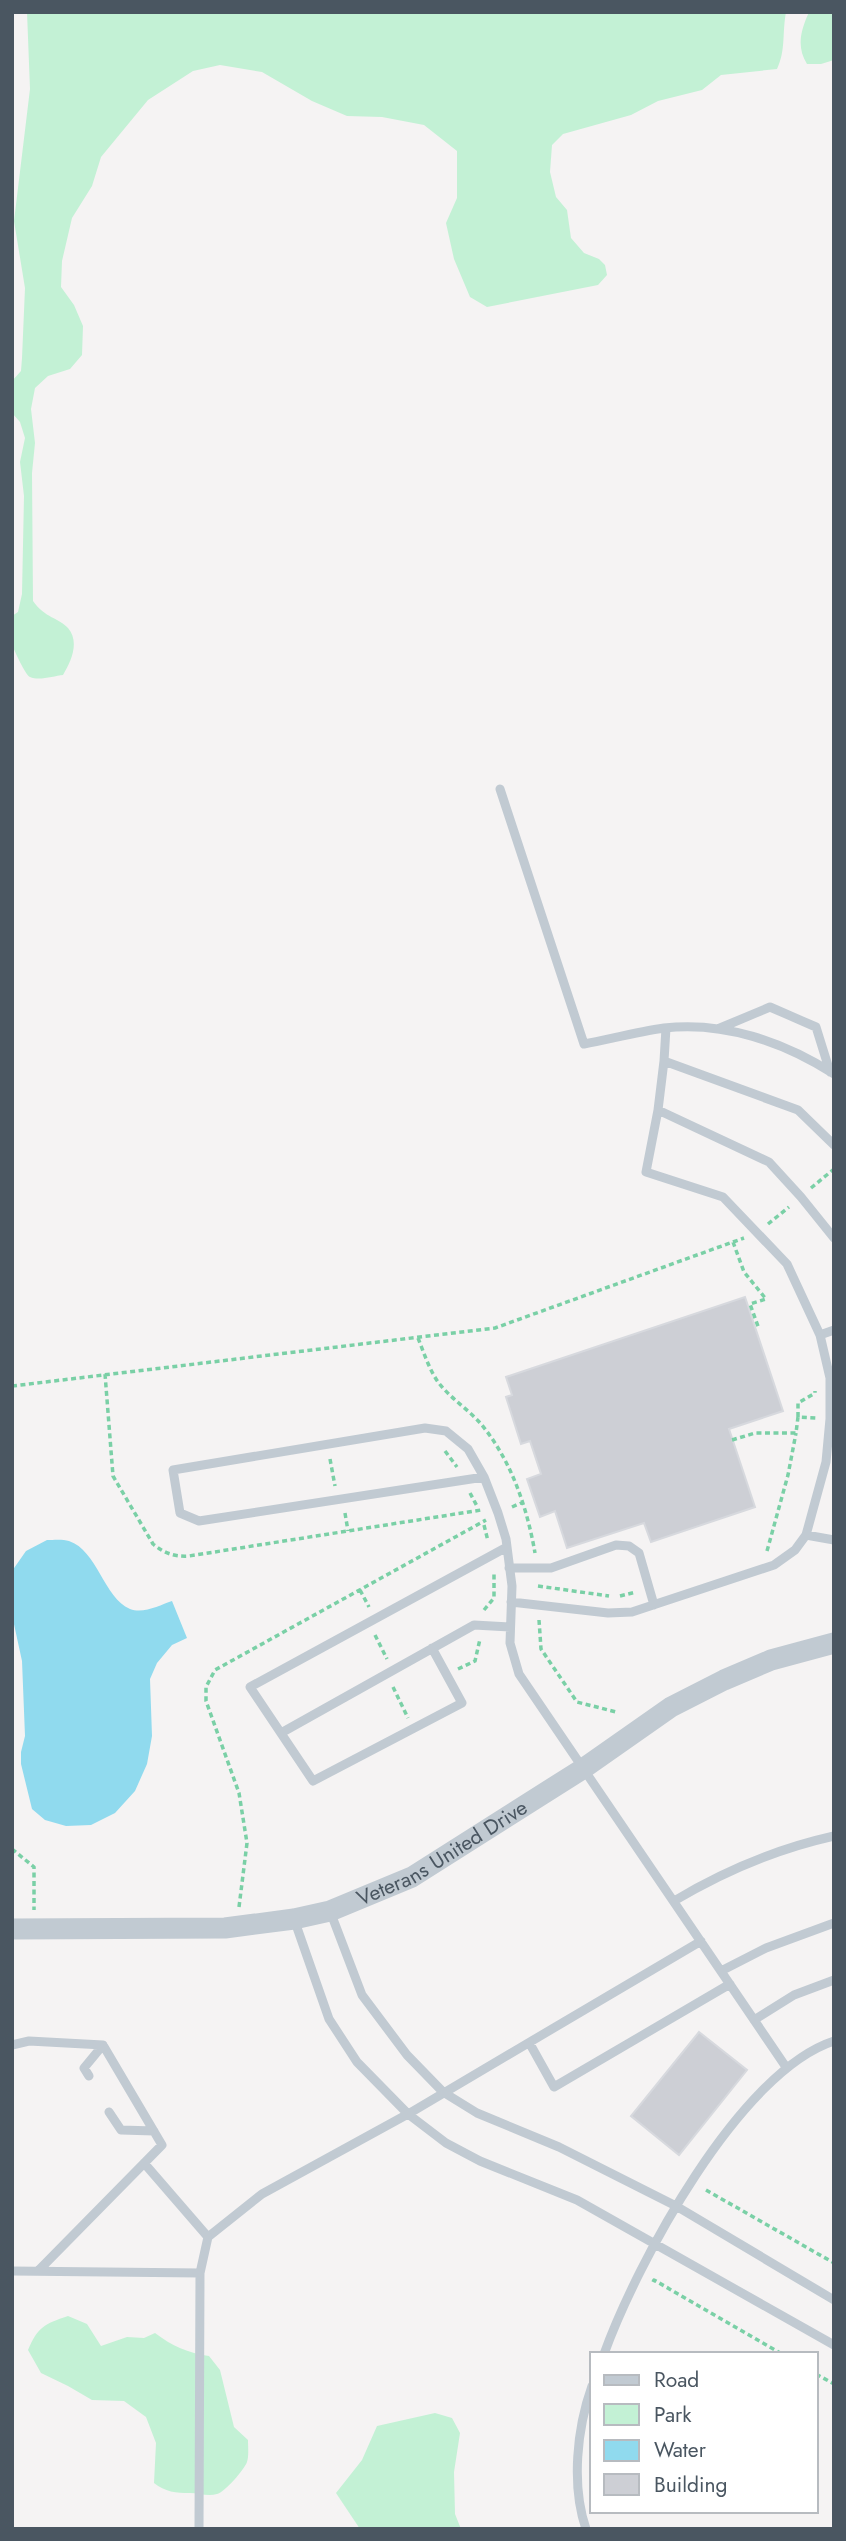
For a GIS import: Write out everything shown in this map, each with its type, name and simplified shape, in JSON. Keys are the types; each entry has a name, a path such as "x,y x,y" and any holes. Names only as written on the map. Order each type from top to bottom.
{"street":[{"name":"Veterans United Drive","path":"12,1929 237,1926 294,1919 330,1911 412,1877 584,1768 671,1707 724,1680 772,1660 834,1643"}],"lane":[{"path":"500,789 584,1044 666,1028 728,1029 807,1057 832,1073"},
{"path":"717,1029 770,1007 816,1027 832,1073"},
{"path":"511,1602 608,1613 632,1612 774,1565 795,1550 806,1535 826,1462 830,1378 820,1335 787,1265 723,1197 646,1172 658,1110 666,1028"},
{"path":"664,1061 798,1110 834,1145"},
{"path":"658,1110 769,1162 834,1237"},
{"path":"820,1335 834,1330"},
{"path":"484,1477 199,1521 180,1514 173,1469 425,1428 446,1431 468,1449 484,1477 498,1513 507,1548 511,1602 510,1643 519,1674 786,2067"},
{"path":"806,1535 834,1540"},
{"path":"509,1568 551,1568 616,1545 629,1546 639,1553 654,1605"},
{"path":"432,1648 462,1703 313,1781 250,1687 507,1548"},
{"path":"281,1733 474,1625 510,1628"},
{"path":"674,1901 710,1879 753,1860 834,1836"},
{"path":"330,1911 362,1994 407,2055 443,2092 477,2113 558,2147 676,2206 834,2300"},
{"path":"294,1919 329,2020 357,2062 408,2114 446,2143 480,2161 577,2200 834,2345"},
{"path":"721,1971 766,1948 834,1923"},
{"path":"199,2529 201,2273 208,2237 262,2194 530,2044 701,1941"},
{"path":"754,2020 794,1995 834,1980"},
{"path":"530,2044 554,2087 730,1984"},
{"path":"12,2045 29,2041 103,2045"},
{"path":"605,2352 654,2245 714,2149 744,2110 786,2067 834,2041"},
{"path":"89,2076 84,2068 103,2045"},
{"path":"38,2271 162,2144 103,2045"},
{"path":"109,2112 121,2130 155,2131"},
{"path":"144,2163 208,2237"},
{"path":"12,2271 201,2273"},
{"path":"586,2529 578,2472 578,2439 590,2392"}],"path":[{"path":"12,1386 495,1328 757,1232 834,1169"},
{"path":"733,1242 744,1272 766,1299 750,1304 758,1329"},
{"path":"755,1555 768,1551 788,1475 796,1433 798,1403 815,1393 814,1381"},
{"path":"798,1417 830,1419"},
{"path":"732,1440 755,1433 796,1433"},
{"path":"237,1926 247,1843 239,1793 206,1701 206,1687 215,1670 498,1513"},
{"path":"446,1674 475,1661 484,1610 494,1598 491,1556 483,1521"},
{"path":"538,1586 617,1597 649,1589"},
{"path":"12,1849 34,1867 34,1929"},
{"path":"713,2179 706,2191 834,2263"},
{"path":"649,2290 654,2280 779,2352"},
{"path":"818,2375 834,2384"}],"green space":[{"path":"27,12 786,12 783,48 777,69 721,75 702,90 658,101 631,115 563,134 552,145 550,172 556,197 567,210 571,238 584,253 599,259 605,265 607,275 598,285 487,307 470,297 454,259 446,223 457,198 457,151 424,125 382,117 347,116 312,101 262,72 220,65 193,71 148,100 101,157 92,186 72,218 62,261 61,287 74,305 83,326 82,355 70,369 48,376 35,388 31,409 35,443 32,473 33,601 42,611 68,628 74,646 63,675 38,679 30,677 26,672 13,647 12,638 12,616 18,612 22,594 24,496 20,462 25,438 20,422 12,413 12,381 21,371 25,288 14,221 30,89"},
{"path":"809,12 834,12 834,60 807,64 801,38"},
{"path":"68,2316 87,2324 101,2346 127,2337 144,2338 155,2333 181,2348 209,2356 220,2370 234,2427 248,2440 247,2462 229,2485 217,2494 210,2495 175,2492 158,2486 154,2483 156,2443 146,2417 124,2401 92,2400 41,2373 28,2350 43,2327"},
{"path":"435,2413 452,2418 460,2433 454,2472 455,2514 461,2529 360,2529 336,2493 362,2460 377,2426"}],"water":[{"path":"47,1540 67,1540 79,1546 113,1595 130,1609 146,1610 172,1601 187,1638 172,1645 157,1663 150,1679 152,1736 147,1764 135,1791 115,1813 91,1825 66,1826 45,1820 32,1809 21,1764 25,1736 22,1661 12,1615 12,1571 26,1551"}],"building":[{"path":"745,1297 783,1411 729,1429 755,1507 651,1542 644,1523 567,1548 555,1511 540,1517 527,1479 541,1474 530,1441 521,1444 506,1397 512,1395 506,1377"},
{"path":"699,2032 747,2070 679,2155 631,2116"}]}
